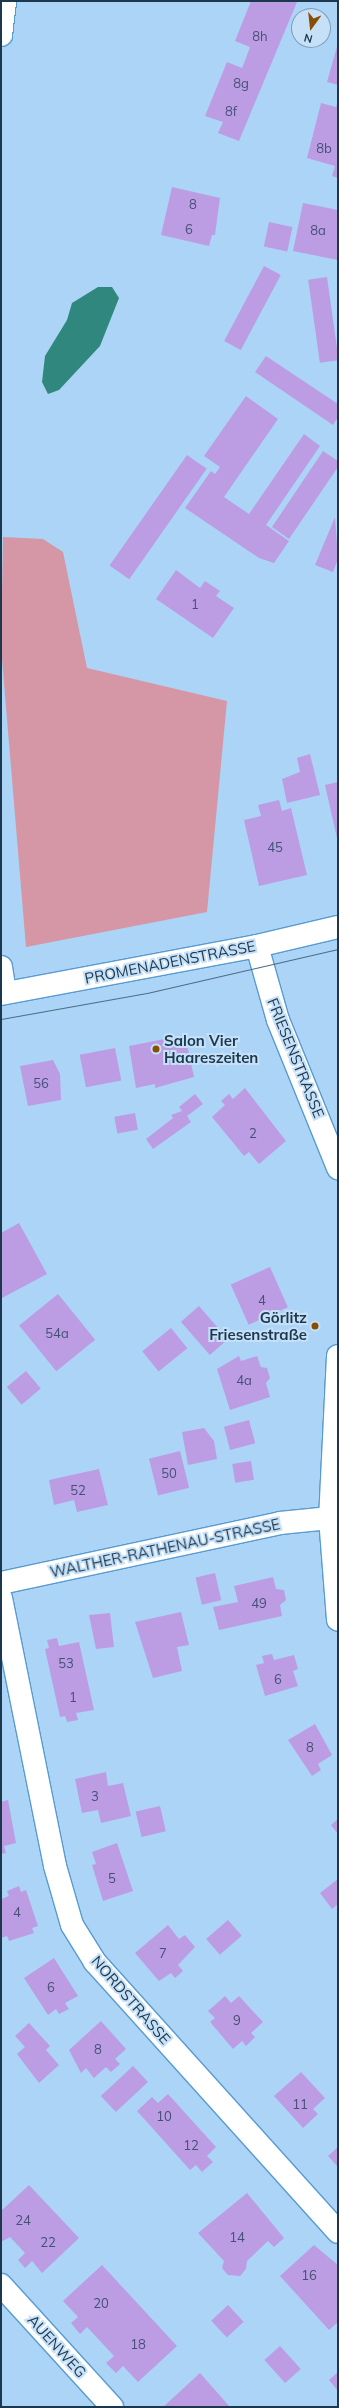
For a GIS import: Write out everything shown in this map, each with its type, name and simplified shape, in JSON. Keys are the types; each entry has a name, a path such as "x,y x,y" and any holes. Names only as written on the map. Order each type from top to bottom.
{"street":[{"path":"1,36 5,1"},
{"name":"PROMENADENSTRASSE","path":"3,993 257,946 338,927"},
{"name":"FRIESENSTRASSE","path":"257,946 278,1020 338,1168"},
{"path":"1,967 3,993"},
{"path":"338,1356 334,1484 330,1518 338,1620"},
{"name":"WALTHER-RATHENAU-STRASSE","path":"1,1583 280,1523 330,1518"},
{"name":"NORDSTRASSE","path":"1,1598 56,1866 72,1925 95,1962 338,2232"},
{"name":"AUENWEG","path":"1,2285 112,2407"}],"shaded area":[{"path":"98,287 112,287 119,298 100,346 59,390 48,394 42,382 45,356 67,320 72,303"},
{"path":"3,537 43,539 63,552 87,668 227,701 207,912 26,947 1,647"}],"building":[{"path":"251,1 297,2 294,8 291,8 291,16 239,141 218,133 223,122 205,116 227,62 242,68 246,58 250,47 235,41"},
{"path":"338,43 338,85 327,82"},
{"path":"338,101 338,178 332,176 335,166 307,158 321,103 336,107"},
{"path":"172,187 220,198 215,235 212,235 209,246 161,235"},
{"path":"303,203 338,210 338,260 293,251"},
{"path":"269,222 292,227 287,251 264,246"},
{"path":"264,266 281,275 241,350 224,341"},
{"path":"327,277 338,360 320,363 308,280"},
{"path":"266,356 338,404 338,417 333,425 255,372"},
{"path":"246,396 278,419 224,497 249,514 304,434 320,446 266,525 289,541 274,563 259,558 185,508 211,471 215,474 220,467 204,456"},
{"path":"323,451 338,461 338,467 289,539 272,527"},
{"path":"187,455 207,469 129,579 110,566"},
{"path":"335,517 338,559 333,572 315,565"},
{"path":"176,570 200,588 205,581 220,591 216,596 234,608 213,638 156,599"},
{"path":"310,754 320,795 287,803 282,779 300,772 297,758"},
{"path":"338,782 338,838 337,838 325,785"},
{"path":"279,800 282,811 291,808 307,875 259,886 244,820 261,816 258,805"},
{"path":"185,1035 194,1077 155,1088 155,1084 136,1088 129,1046"},
{"path":"115,1048 121,1080 86,1087 80,1055"},
{"path":"53,1060 60,1074 61,1100 28,1106 20,1066"},
{"path":"245,1088 286,1141 259,1164 249,1152 244,1156 212,1117 225,1105 221,1101 229,1094 233,1099"},
{"path":"195,1094 203,1104 187,1116 191,1122 153,1149 146,1139 173,1118 171,1115 182,1111 179,1107"},
{"path":"135,1113 138,1130 117,1133 114,1117"},
{"path":"19,1223 47,1274 2,1298 1,1233"},
{"path":"270,1267 288,1307 249,1325 231,1284"},
{"path":"58,1294 95,1340 56,1371 19,1325"},
{"path":"199,1306 228,1339 210,1355 181,1322"},
{"path":"171,1328 187,1348 159,1371 142,1351"},
{"path":"239,1356 241,1361 257,1356 261,1367 267,1368 270,1378 266,1383 270,1397 230,1410 217,1369"},
{"path":"26,1371 41,1389 22,1405 7,1387"},
{"path":"249,1420 255,1443 230,1450 224,1427"},
{"path":"204,1428 214,1441 217,1459 188,1465 182,1432"},
{"path":"180,1451 189,1488 158,1496 149,1459"},
{"path":"251,1461 254,1480 235,1483 232,1464"},
{"path":"99,1469 108,1505 77,1512 74,1500 54,1505 49,1480"},
{"path":"215,1573 221,1600 202,1605 196,1577"},
{"path":"273,1577 276,1589 284,1590 286,1600 280,1605 282,1616 219,1630 213,1607 238,1602 234,1586"},
{"path":"181,1612 189,1645 177,1647 182,1671 153,1678 135,1622"},
{"path":"110,1613 114,1647 96,1649 89,1615"},
{"path":"57,1638 59,1646 79,1642 94,1710 76,1713 78,1720 67,1722 65,1716 60,1717 45,1649 49,1648 47,1640"},
{"path":"272,1654 274,1660 294,1655 298,1669 293,1671 298,1686 265,1696 256,1665 264,1663 262,1656"},
{"path":"315,1724 332,1755 318,1764 321,1770 312,1776 288,1740"},
{"path":"106,1772 108,1786 123,1783 131,1816 101,1823 98,1810 82,1813 75,1779"},
{"path":"8,1800 16,1843 4,1846 6,1853 1,1854 1,1802"},
{"path":"160,1806 166,1831 141,1837 136,1812"},
{"path":"338,1819 338,1834 331,1825"},
{"path":"117,1843 133,1891 103,1901 92,1865 96,1864 92,1852"},
{"path":"338,1879 338,1904 332,1909 320,1893"},
{"path":"19,1886 21,1892 26,1890 38,1926 32,1928 34,1933 9,1941 7,1936 1,1938 1,1899 9,1896 7,1891"},
{"path":"228,1920 242,1936 220,1955 206,1939"},
{"path":"168,1925 179,1939 185,1935 195,1947 178,1965 183,1971 175,1978 171,1973 159,1981 135,1953"},
{"path":"54,1958 78,1996 65,2003 69,2009 59,2014 56,2009 48,2015 24,1978"},
{"path":"225,1996 231,2003 239,1996 263,2022 251,2033 255,2037 246,2046 242,2041 233,2049 210,2022 215,2018 208,2011"},
{"path":"101,2021 126,2049 115,2059 120,2064 111,2072 106,2067 94,2078 86,2068 81,2073 69,2050"},
{"path":"29,2023 50,2046 46,2050 59,2065 39,2083 17,2054 25,2047 15,2036"},
{"path":"133,2066 148,2082 116,2112 101,2096"},
{"path":"301,2072 325,2098 313,2109 318,2114 303,2128 274,2096"},
{"path":"168,2094 216,2147 207,2156 213,2162 202,2172 196,2165 190,2170 137,2111 152,2097 158,2103"},
{"path":"338,2147 338,2167 328,2156"},
{"path":"29,2185 79,2238 42,2273 32,2261 25,2268 18,2260 25,2253 10,2237 1,2242 1,2211"},
{"path":"247,2193 284,2238 274,2247 268,2241 247,2261 246,2269 240,2276 228,2275 222,2268 224,2261 198,2233"},
{"path":"314,2245 338,2265 338,2322 329,2330 280,2276"},
{"path":"102,2265 177,2346 138,2382 123,2366 116,2373 106,2363 114,2356 87,2327 80,2334 71,2323 78,2317 63,2301"},
{"path":"228,2305 244,2322 227,2338 211,2321"},
{"path":"280,2346 301,2369 285,2383 264,2360"},
{"path":"338,2372 338,2391 329,2380"},
{"path":"200,2373 230,2407 163,2407"}],"tram line":[{"path":"1,1019 147,993 338,949"}],"place":[{"name":"Salon Vier Haareszeiten","path":"156,1049"},
{"name":"Görlitz Friesenstraße","path":"315,1326"}]}
